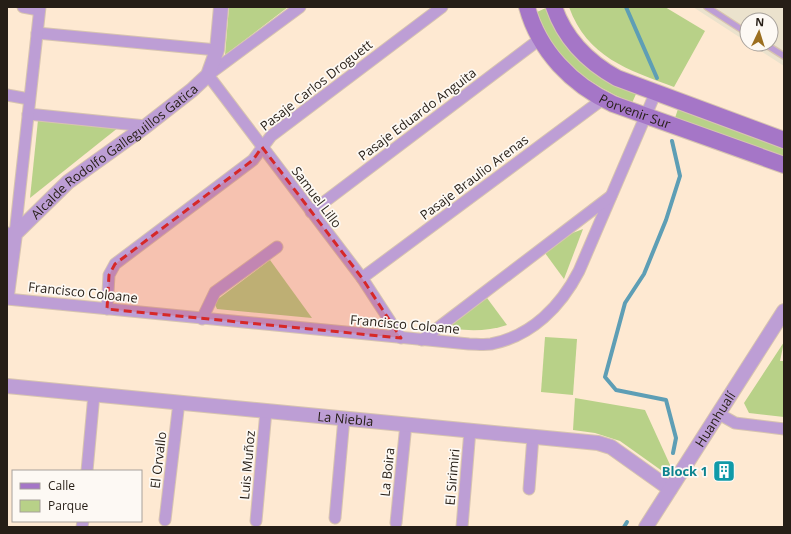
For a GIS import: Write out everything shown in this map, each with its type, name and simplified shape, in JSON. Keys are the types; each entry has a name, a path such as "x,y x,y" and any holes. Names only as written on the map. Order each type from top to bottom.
{"main road":[{"name":"Porvenir Sur","path":"527,7 540,39 565,72 587,90 603,99 647,116 784,165"},
{"name":"Porvenir Sur","path":"554,7 571,39 591,62 616,78 655,94 784,140"}],"street":[{"path":"7,295 11,234 30,99 39,9 23,7"},
{"name":"Alcalde Rodolfo Galleguillos Gatica","path":"11,234 68,182 146,126 192,90 208,75 217,50 221,7"},
{"path":"208,75 300,7"},
{"name":"Pasaje Carlos Droguett","path":"107,308 109,275 116,264 253,160 271,136 442,7"},
{"path":"37,33 217,50"},
{"name":"Pasaje Eduardo Anguita","path":"311,212 540,39"},
{"name":"Samuel Lillo","path":"208,75 362,278 401,338"},
{"name":"Francisco Coloane","path":"7,299 422,340 490,344 511,338 534,326 552,311 568,292 612,196 655,94"},
{"path":"7,95 30,99"},
{"name":"Pasaje Braulio Arenas","path":"362,278 603,99"},
{"path":"28,114 146,126"},
{"path":"422,340 612,196"},
{"path":"202,319 208,303 215,292 277,247"},
{"name":"Huanhualí","path":"646,527 784,310"},
{"name":"La Niebla","path":"7,386 598,443 611,447 670,489"},
{"path":"86,470 94,394"},
{"name":"El Orvallo","path":"165,520 179,402"},
{"name":"Luis Muñoz","path":"256,521 266,410"},
{"path":"719,414 735,423 784,429"},
{"path":"335,518 344,418"},
{"name":"La Boira","path":"396,523 406,424"},
{"name":"El Sirimiri","path":"462,527 470,430"},
{"path":"529,489 533,436"}],"lane":[{"path":"707,7 739,27"}],"highlighted area":[{"path":"262,147 362,278 401,338 107,309 109,275 115,264 253,160"}],"shaded area":[{"path":"693,7 784,7 784,66 762,52 779,52 779,12 739,12 739,37"}],"green space":[{"path":"229,7 288,7 225,55"},
{"path":"548,7 606,81 636,94 632,103 608,92 586,78 575,70 557,51 550,40 537,12"},
{"path":"569,7 665,7 705,31 674,87 625,67 598,50 577,24"},
{"path":"678,109 784,146 784,157 675,118"},
{"path":"38,120 119,127 30,198"},
{"path":"583,229 564,279 545,253 570,234"},
{"path":"270,260 312,318 217,309 214,302"},
{"path":"487,298 507,325 480,330 454,329 452,323"},
{"path":"545,337 577,339 573,395 541,392"},
{"path":"784,342 780,361 784,361 784,417 749,413 744,403"},
{"path":"575,398 645,410 671,467 665,473 620,441 595,433 573,430"}],"waterway":[{"path":"626,7 657,78"},
{"path":"672,141 680,176 666,220 644,274 625,303 605,377 616,390 666,400 676,438 673,453"},
{"path":"624,527 627,522"}],"place":[{"name":"Block 1","path":"724,471"}]}
